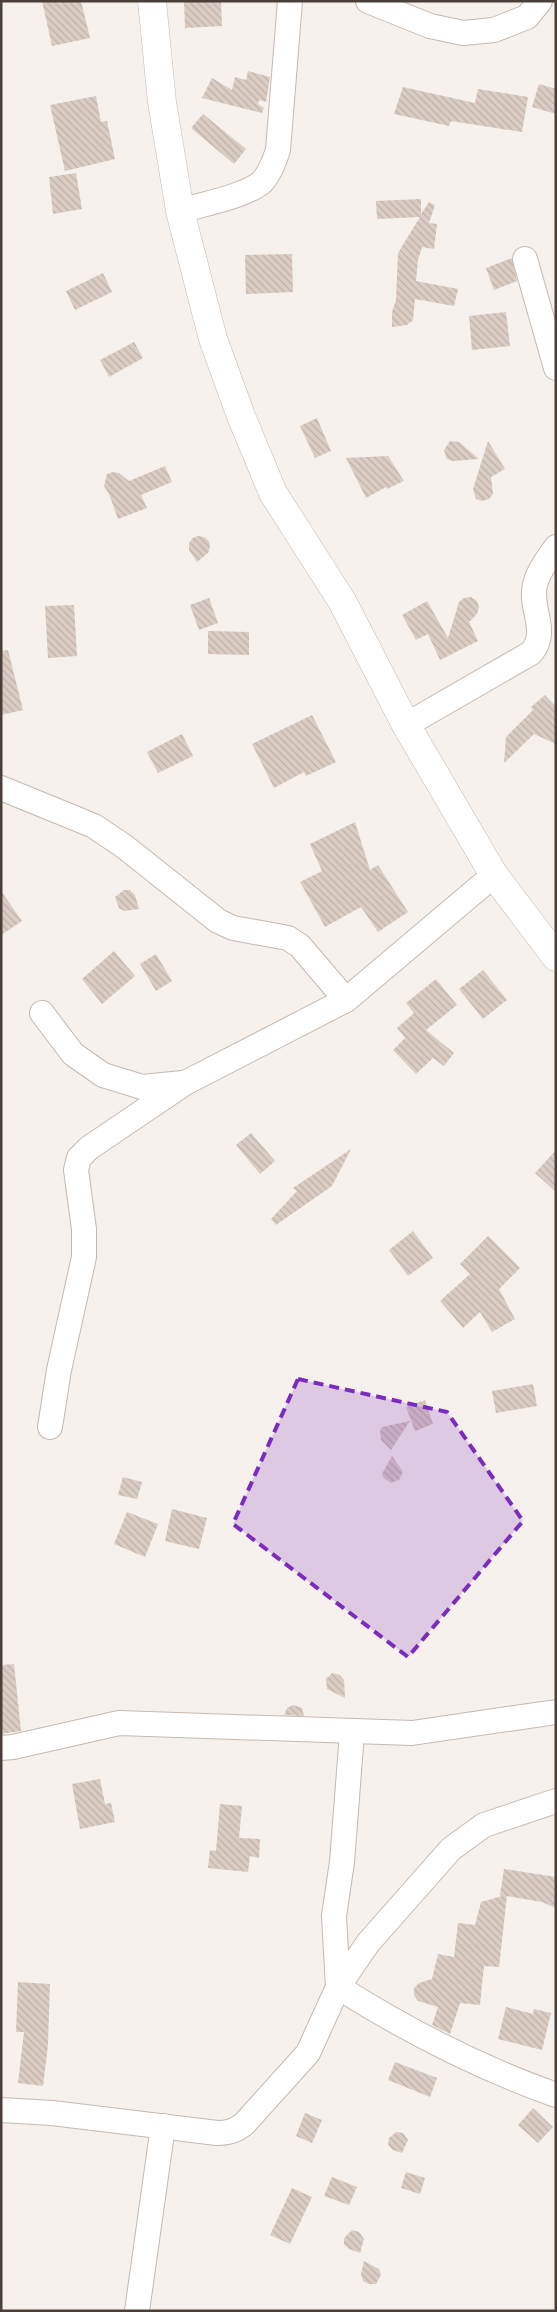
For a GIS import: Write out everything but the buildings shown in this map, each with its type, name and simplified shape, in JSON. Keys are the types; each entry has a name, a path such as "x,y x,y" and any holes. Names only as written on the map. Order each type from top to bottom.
{"street":[{"path":"152,1 162,102 180,211 213,339 241,416 273,493 342,601 406,725 494,875 556,957"},
{"path":"180,211 245,192 261,182 272,167 278,150 290,1"},
{"path":"368,1 430,26 463,33 494,30 526,17 540,1"},
{"path":"548,1 556,10"},
{"path":"525,259 556,368"},
{"path":"406,725 531,653 537,646 540,636 540,625 534,586 540,571 556,547"},
{"path":"1,788 94,826 111,837 218,921 233,928 288,938 300,946 346,1000"},
{"path":"50,1427 59,1370 85,1251 76,1170 79,1158 88,1148 185,1083 346,1000 494,875"},
{"path":"42,1013 73,1054 103,1075 142,1087 185,1083"},
{"path":"1,1748 13,1747 120,1722 352,1733 412,1733 556,1712"},
{"path":"338,1987 334,1916 342,1862 352,1733"},
{"path":"1,2110 52,2113 227,2133 244,2124 308,2054 338,1987 368,1944 451,1849 484,1825 556,1801"},
{"path":"338,1987 374,2010 497,2072 556,2095"},
{"path":"136,2311 163,2126"}],"highlighted area":[{"path":"298,1379 447,1412 523,1521 408,1657 233,1524"}]}
